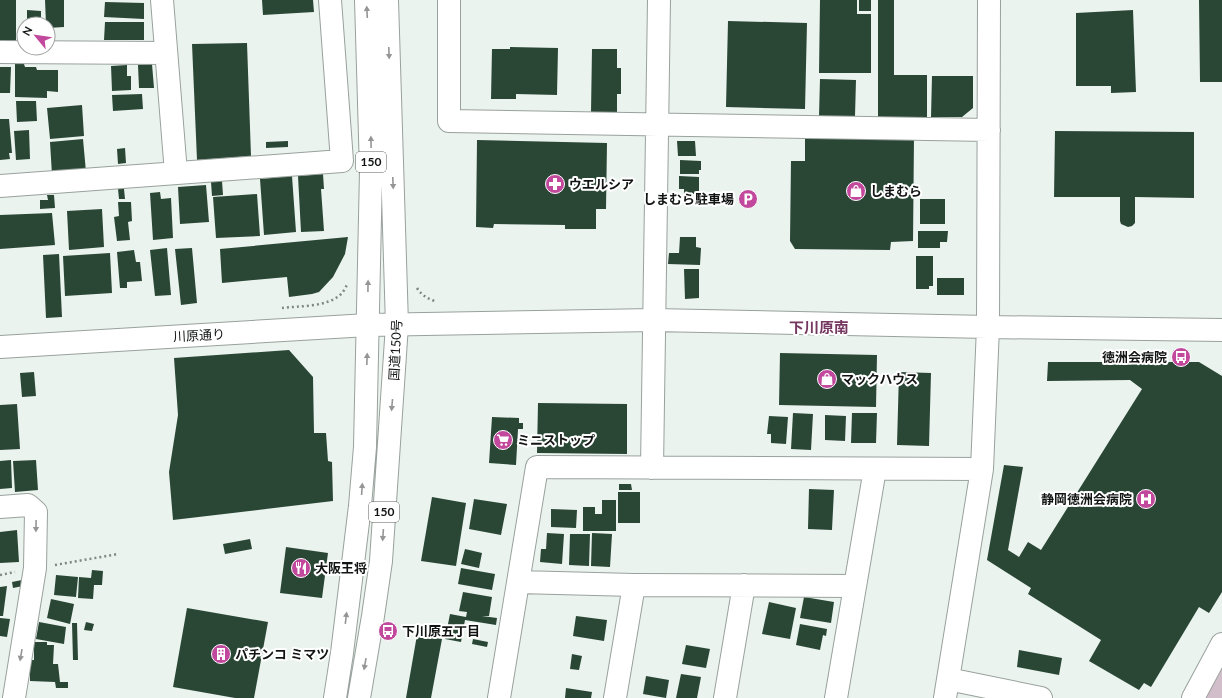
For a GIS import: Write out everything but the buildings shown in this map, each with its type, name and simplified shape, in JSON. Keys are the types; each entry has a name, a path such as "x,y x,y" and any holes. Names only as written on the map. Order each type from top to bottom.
{"main road":[{"path":"162,0 176,173"},
{"path":"0,186 342,161 330,0"},
{"name":"国道150号","path":"335,698 360,506 365,447 371,171 366,0"},
{"name":"国道150号","path":"359,698 381,561 395,373 397,325 387,0"},
{"path":"449,0 449,121 989,130"},
{"path":"652,468 659,0"},
{"path":"990,0 988,327 982,469 947,688 1041,698"},
{"path":"0,52 166,53"},
{"name":"川原通り","path":"0,347 368,325 654,320 1222,330"},
{"path":"499,698 537,467 982,469"},
{"path":"836,698 875,468"},
{"path":"0,508 28,505 36,512 35,568 14,698"},
{"path":"518,582 634,585 855,586"},
{"path":"615,698 634,585"},
{"path":"725,698 744,585"},
{"path":"1193,698 1222,644"}],"path":[{"path":"276,308 324,303 333,300 340,295 349,281"},
{"path":"415,285 421,293 430,300 439,302"},
{"path":"0,575 118,554"}],"shaded area":[{"path":"1222,667 1222,698 1205,698"}],"place":[{"name":"ウエルシア","path":"555,184"},
{"name":"しまむら","path":"856,191"},
{"name":"しまむら駐車場","path":"748,199"},
{"name":"徳洲会病院","path":"1181,357"},
{"name":"マックハウス","path":"827,379"},
{"name":"ミニストップ","path":"503,440"},
{"name":"静岡徳洲会病院","path":"1146,499"},
{"name":"大阪王将","path":"301,568"},
{"name":"下川原五丁目","path":"388,631"},
{"name":"パチンコ ミマツ","path":"221,654"}],"district":[{"name":"下川原南","path":"819,328"}]}
